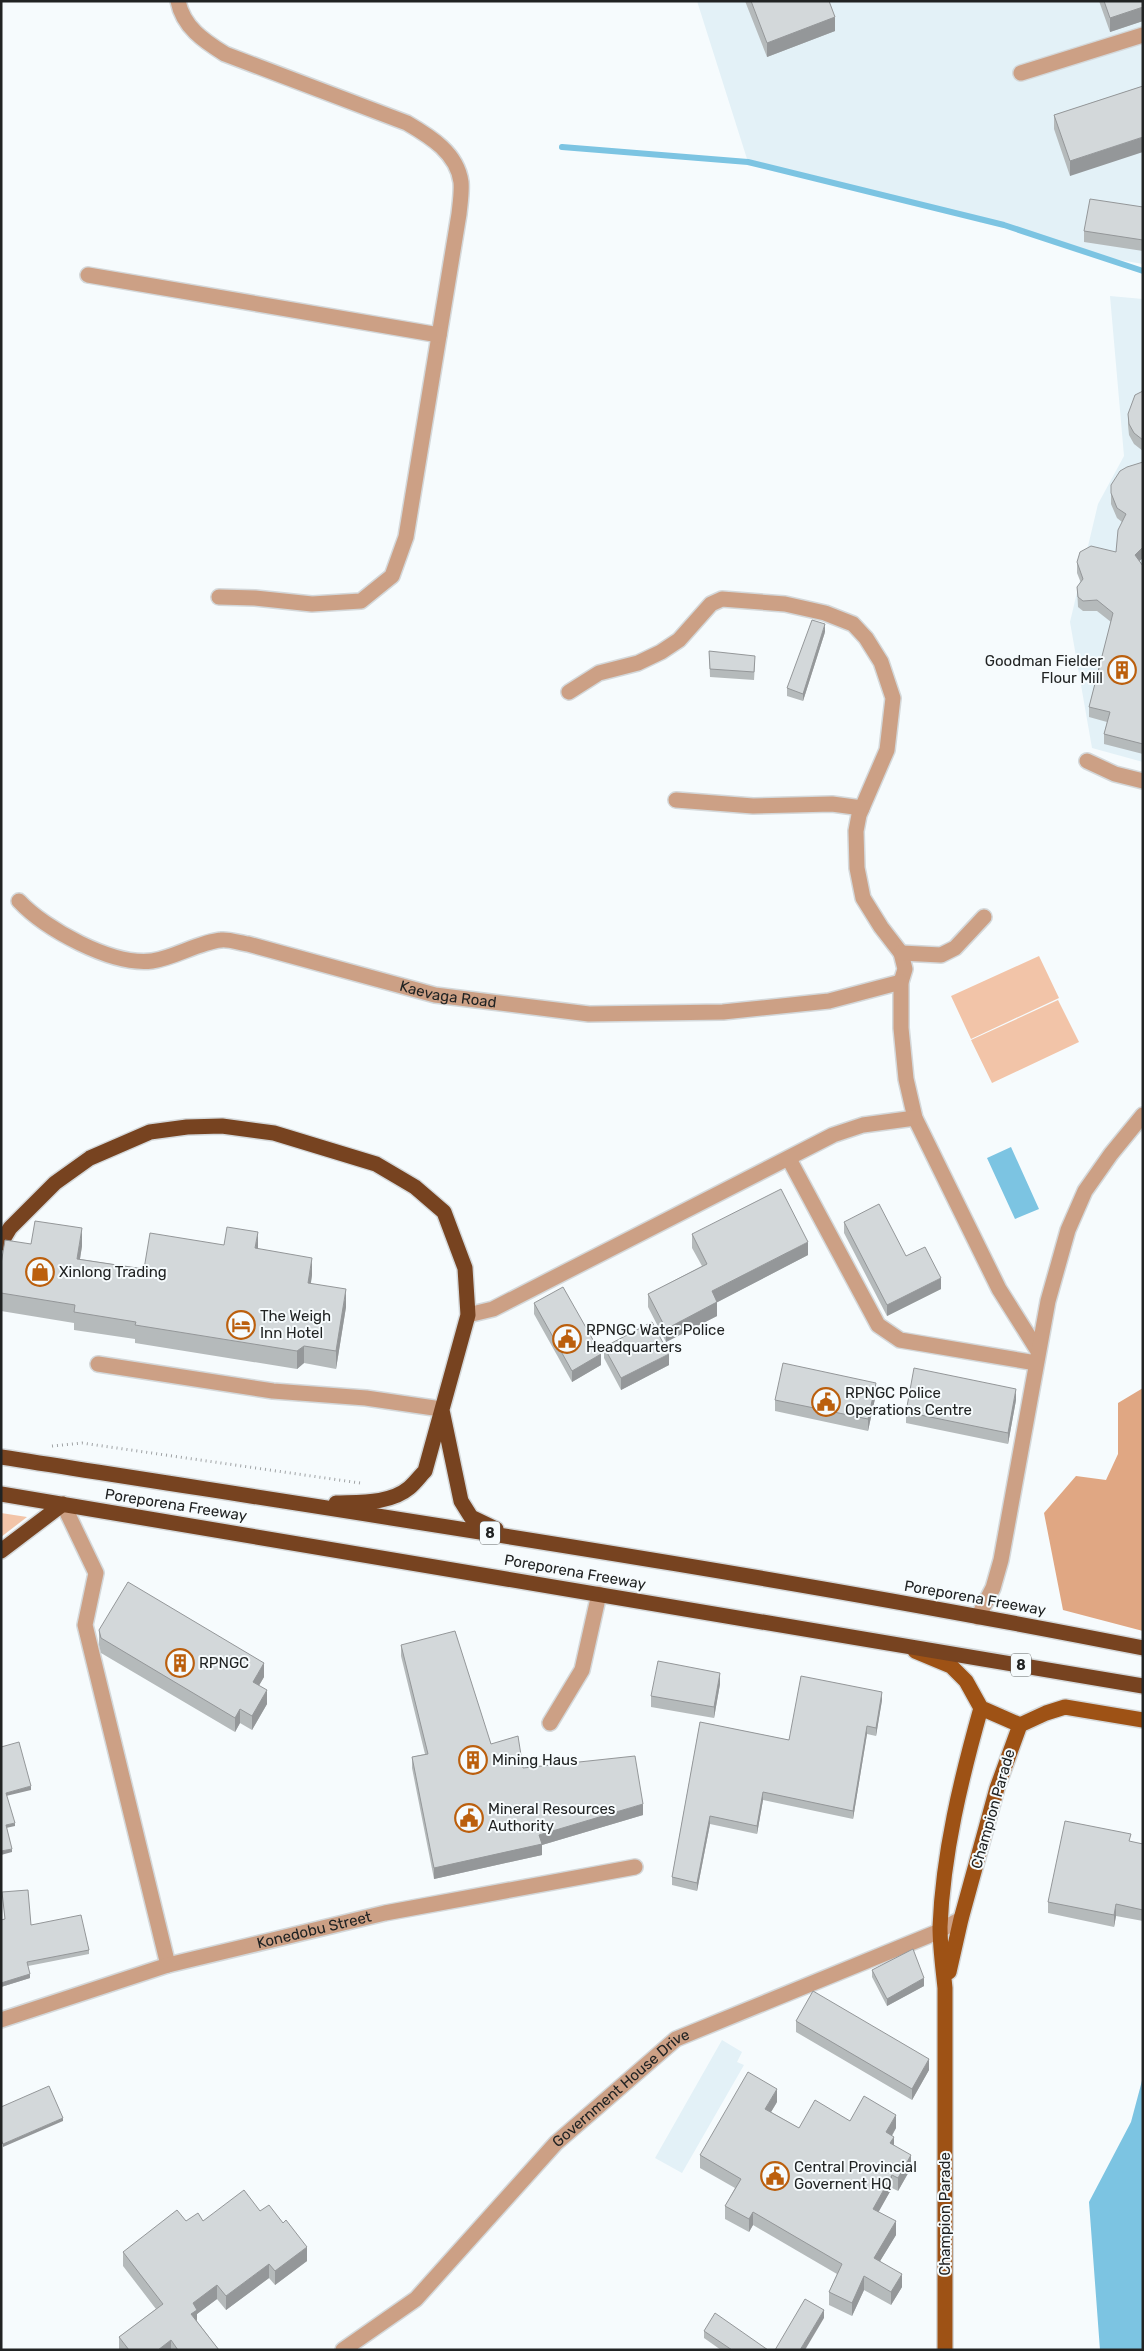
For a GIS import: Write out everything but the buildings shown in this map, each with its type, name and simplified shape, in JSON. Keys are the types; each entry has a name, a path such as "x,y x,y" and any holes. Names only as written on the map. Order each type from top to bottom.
{"highway":[{"path":"1,1243 10,1228 55,1183 90,1158 150,1132 187,1127 222,1126 274,1133 376,1164 415,1187 444,1212 465,1268 468,1315 425,1471 408,1489 374,1501 299,1504"},
{"path":"442,1409 461,1501 472,1517 509,1536"},
{"name":"Poreporena Freeway","path":"1,1457 509,1536 978,1617 1143,1648"},
{"name":"Poreporena Freeway","path":"1,1494 1143,1686"},
{"path":"1,1551 63,1504"}],"main road":[{"path":"900,1644 951,1666 966,1681 981,1708 1020,1726 1046,1713 1065,1707 1143,1720"},
{"name":"Champion Parade","path":"945,2350 945,1988 940,1929 946,1862 969,1751 981,1708"},
{"name":"Champion Parade","path":"945,1988 961,1919 997,1788 1020,1726"}],"street":[{"path":"178,1 181,15 201,39 225,54 408,123 430,136 451,156 460,182 459,214 406,537 392,576 361,601 312,604 255,598 218,597"},
{"path":"1021,74 1143,35"},
{"path":"88,275 439,335"},
{"path":"569,692 599,673 638,663 661,652 684,636 715,601 722,599 785,604 825,613 853,624 866,638 881,662 893,698 887,750 862,808 856,839 857,868 863,898 881,927 901,953 905,969 901,982 901,1028 906,1079 915,1118 999,1289 1037,1357"},
{"path":"1087,761 1115,774 1143,781"},
{"path":"676,800 753,806 832,804 862,808"},
{"name":"Kaevaga Road","path":"18,901 32,915 77,943 122,958 151,961 222,940 248,944 435,996 589,1014 722,1012 829,1001 901,982"},
{"path":"901,953 941,955 955,948 984,918"},
{"path":"978,1617 993,1588 1001,1560 1048,1301 1068,1230 1085,1191 1111,1154 1143,1115"},
{"path":"468,1315 493,1309 832,1136 863,1125 915,1118"},
{"path":"789,1159 878,1325 900,1340 1037,1357"},
{"path":"98,1364 273,1391 366,1398 442,1409"},
{"path":"63,1504 96,1573 85,1626 168,1965"},
{"path":"550,1723 582,1670 599,1594"},
{"name":"Konedobu Street","path":"1,2020 168,1965 386,1913 635,1867"},
{"name":"Government House Drive","path":"343,2350 416,2299 556,2144 676,2039 961,1919"}],"path":[{"path":"43,1446 82,1443 368,1484"}],"shaded area":[{"path":"697,1 1143,1 1143,264 1102,257 1004,225 748,162"},
{"name":"Goodman Fielder Flour Mill","path":"1110,296 1143,299 1143,762 1092,748 1070,622 1098,504 1124,456"},
{"path":"1039,956 1059,998 971,1039 951,996"},
{"path":"1058,1000 1079,1042 992,1083 971,1040"},
{"path":"1143,1388 1143,1631 1063,1610 1044,1513 1076,1476 1106,1480 1118,1454 1118,1403"},
{"path":"1,1513 27,1517 1,1537"},
{"path":"722,2040 742,2052 737,2062 744,2065 682,2173 655,2158"}],"water":[{"path":"1011,1147 1039,1209 1015,1219 987,1158"},
{"path":"1143,2077 1143,2350 1100,2350 1089,2202 1131,2122"}],"waterway":[{"path":"562,147 748,162 1004,225 1143,271"}],"place":[{"name":"Goodman Fielder Flour Mill","path":"1122,670"},
{"name":"Xinlong Trading","path":"40,1272"},
{"name":"The Weigh Inn Hotel","path":"241,1325"},
{"name":"RPNGC Water Police Headquarters","path":"567,1339"},
{"name":"RPNGC Police Operations Centre","path":"826,1402"},
{"name":"RPNGC","path":"180,1663"},
{"name":"Mining Haus","path":"473,1760"},
{"name":"Mineral Resources Authority","path":"469,1818"},
{"name":"Central Provincial Governent HQ","path":"775,2176"}]}
